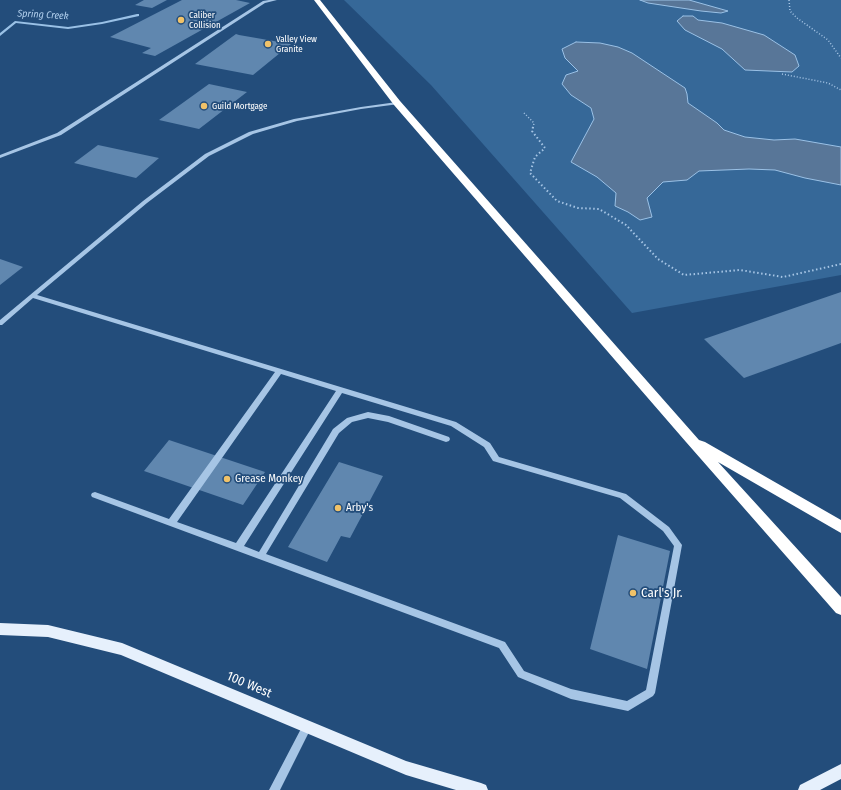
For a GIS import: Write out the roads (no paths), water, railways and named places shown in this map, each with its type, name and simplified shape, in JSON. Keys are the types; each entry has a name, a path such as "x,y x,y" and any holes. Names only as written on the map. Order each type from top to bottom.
{"highway":[{"path":"317,0 398,103 690,439 841,608"},
{"path":"690,439 841,527"}],"main road":[{"name":"100 West","path":"0,629 48,632 122,649 406,768 481,790"},
{"path":"805,790 841,771"}],"street":[{"path":"0,157 59,134 264,2 275,0"},
{"path":"0,323 145,202 207,155 250,134 296,120 398,103"},
{"path":"32,296 340,391 453,424 487,445 496,459 623,496 666,529 678,545 650,693 628,706 571,694 521,674 502,645 95,495"},
{"path":"171,523 279,372"},
{"path":"238,548 340,391"},
{"path":"261,556 336,431 350,420 368,415 382,418 446,439"},
{"path":"274,790 307,726"}],"waterway":[{"name":"Spring Creek","path":"0,35 15,22 68,28 102,23 137,15"}],"place":[{"name":"Caliber Collision","path":"181,20"},
{"name":"Valley View Granite","path":"268,44"},
{"name":"Guild Mortgage","path":"204,106"},
{"name":"Grease Monkey","path":"227,479"},
{"name":"Arby's","path":"338,508"},
{"name":"Carl's Jr.","path":"633,593"}]}
